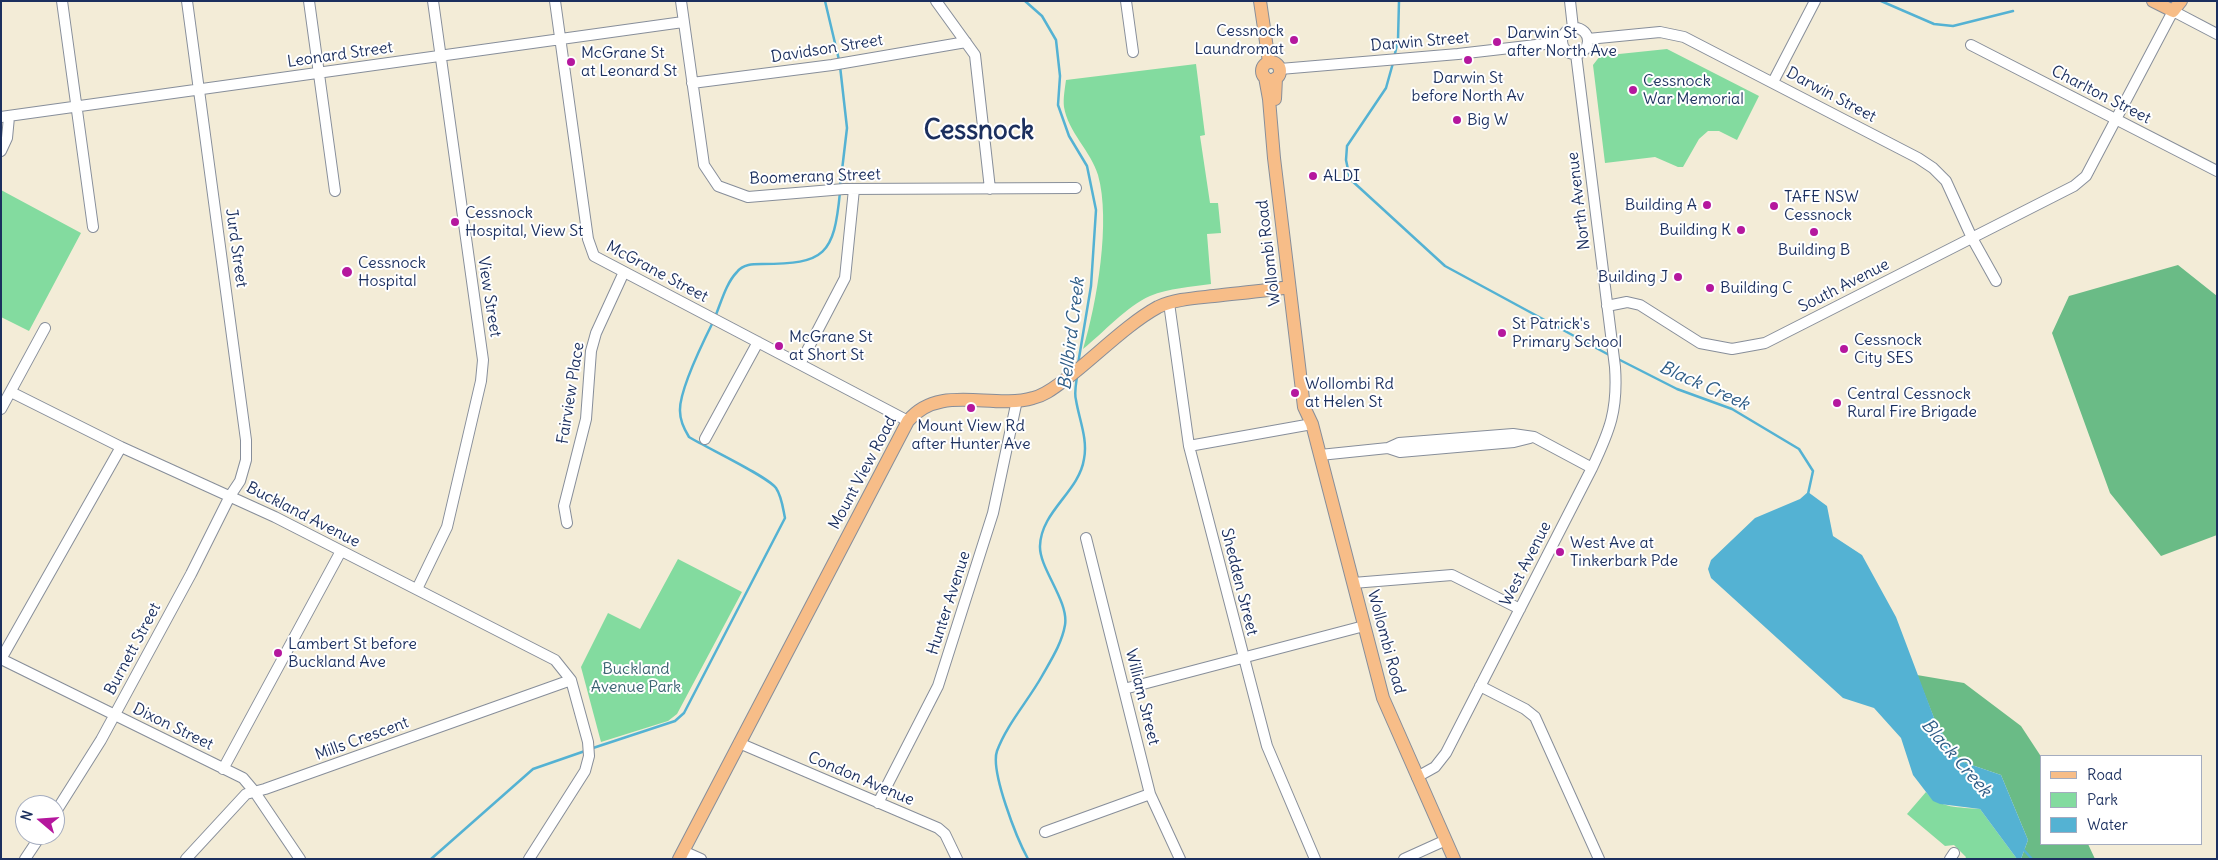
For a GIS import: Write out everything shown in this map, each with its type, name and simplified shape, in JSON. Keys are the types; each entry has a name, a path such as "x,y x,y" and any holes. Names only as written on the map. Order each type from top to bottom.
{"main road":[{"name":"Wollombi Road","path":"1260,1 1272,72 1292,249 1313,406 1312,424"},
{"path":"2153,1 2177,6"},
{"name":"Wollombi Road","path":"1272,72 1269,99 1274,158 1304,407 1312,424 1383,698 1454,859"},
{"path":"1292,249 1293,280 1289,287 1294,294 1297,313 1301,321"},
{"name":"Mount View Road","path":"681,855 908,421 920,409 940,401 1017,400 1042,395 1070,376 1138,321 1169,303 1289,287"}],"street":[{"path":"62,1 93,227"},
{"name":"Jurd Street","path":"187,1 246,440 246,460 240,481 230,496"},
{"path":"309,1 335,190"},
{"name":"View Street","path":"417,589 447,527 481,380 483,360 433,1"},
{"name":"McGrane Street","path":"556,1 590,248 597,258 908,421"},
{"name":"Boomerang Street","path":"681,1 704,164 718,186 748,197 844,190 1076,188"},
{"path":"936,1 975,55 990,189"},
{"path":"1126,1 1133,52"},
{"path":"1570,1 1573,28"},
{"path":"1773,82 1815,1"},
{"path":"2116,119 2177,6 2217,34"},
{"name":"Leonard Street","path":"5,117 683,22"},
{"path":"1573,28 1581,30 1588,39 1585,49 1576,54 1567,50 1562,42 1565,33 1573,28"},
{"name":"Darwin Street","path":"1588,39 1660,32 1673,33 1684,37 1773,82 1933,168 1946,181 1972,238 1996,281"},
{"name":"Davidson Street","path":"692,84 832,65 966,42"},
{"name":"Darwin Street","path":"1272,72 1562,42"},
{"name":"Charlton Street","path":"1971,45 2217,171"},
{"name":"North Avenue","path":"1576,54 1612,345"},
{"path":"1,151 7,138 5,117"},
{"name":"South Avenue","path":"1607,306 1623,302 1633,303 1700,343 1732,349 1765,343 2060,194 2086,176 2116,119"},
{"path":"800,364 845,278 844,190"},
{"name":"Fairview Place","path":"567,523 564,506 586,419 591,351 596,333 624,272"},
{"name":"Shedden Street","path":"1169,303 1189,446 1267,746 1316,859"},
{"path":"1,408 45,328"},
{"path":"705,439 758,342"},
{"name":"West Avenue","path":"1417,777 1435,767 1443,759 1592,468 1608,433 1615,408 1615,367 1612,345"},
{"name":"Buckland Avenue","path":"11,392 121,447 230,496 417,589 555,660 571,680"},
{"name":"Hunter Avenue","path":"878,802 938,686 993,513 1017,400"},
{"path":"1189,446 1312,424"},
{"path":"1320,455 1388,448 1399,443 1514,434 1534,437 1592,468"},
{"path":"1,659 121,447"},
{"name":"Burnett Street","path":"65,797 115,715 230,496"},
{"name":"William Street","path":"1086,538 1150,794 1180,859"},
{"path":"223,769 342,551"},
{"path":"1353,583 1452,575 1520,610"},
{"path":"1124,689 1364,626"},
{"name":"Dixon Street","path":"1,659 243,778 254,791 300,859"},
{"path":"529,859 585,771 589,756 588,742 571,680"},
{"name":"Mills Crescent","path":"186,859 246,794 571,680"},
{"path":"1480,686 1535,716 1599,859"},
{"name":"Condon Avenue","path":"739,743 938,828 945,834 957,859"},
{"path":"1045,832 1150,794"},
{"path":"1404,859 1446,840"},
{"path":"26,859 35,845"},
{"path":"681,855 700,859"}],"green space":[{"path":"1667,49 1759,96 1737,140 1719,131 1708,131 1699,139 1683,167 1678,167 1655,157 1605,163 1593,65 1600,56"},
{"path":"1196,64 1205,135 1200,136 1210,203 1218,203 1221,233 1207,234 1211,284 1172,289 1141,300 1083,349 1093,309 1101,262 1103,238 1102,194 1095,166 1066,116 1064,93 1066,80"},
{"path":"1,190 81,233 29,331 1,317"},
{"path":"2178,265 2217,296 2217,535 2161,556 2110,493 2052,333 2069,296"},
{"name":"Buckland Avenue Park","path":"678,559 742,592 677,714 668,721 601,742 581,667 608,613 640,629"},
{"path":"1917,675 1964,683 2021,726 2040,755 2040,845 2088,845 2095,859 2021,859 2028,840 2001,775 1960,761 1936,723"},
{"path":"1926,792 1937,802 1950,806 1980,809 2017,859 1965,859 1966,857 1954,845 1945,846 1907,814"}],"water":[{"path":"1808,492 1827,506 1833,536 1862,555 1896,617 1936,723 1960,761 2001,775 2028,840 2021,859 2017,859 1980,809 1940,804 1933,801 1913,775 1901,738 1874,708 1843,698 1711,578 1708,569 1711,560 1755,518 1800,499"}],"waterway":[{"path":"825,1 839,60"},
{"name":"Bellbird Creek","path":"1025,1 1042,16 1056,40 1060,76 1058,105 1069,136 1087,166 1096,210 1091,286 1078,364"},
{"name":"Black Creek","path":"1394,58 1398,40 1399,1"},
{"path":"1881,1 1934,24 1953,26 2013,11"},
{"name":"Black Creek","path":"1393,63 1386,88 1347,146 1346,160 1350,179 1445,266 1611,356"},
{"path":"840,66 847,128 840,187"},
{"path":"715,317 724,293 733,277 742,267 752,264 800,262 813,258 822,252 834,230 840,192"},
{"path":"590,749 675,721 684,713 785,518 780,495 776,488 749,469 689,437 683,425 680,411 683,391 692,366 713,322"},
{"name":"Black Creek","path":"1618,359 1677,389 1732,409 1799,449 1813,471 1808,494"},
{"name":"Bellbird Creek","path":"1028,859 1001,789 997,774 997,751 1012,722 1052,658 1065,625 1063,606 1044,564 1040,546 1047,522 1075,482 1081,471 1084,459 1085,444 1075,394 1077,377"},
{"path":"431,859 533,769 585,751"},
{"name":"Black Creek","path":"2023,849 2032,859"}],"place":[{"name":"Cessnock Laundromat","path":"1294,40"},
{"name":"Darwin St after North Ave","path":"1497,42"},
{"name":"Darwin St before North Av","path":"1468,60"},
{"name":"McGrane St at Leonard St","path":"571,62"},
{"name":"Cessnock War Memorial","path":"1633,90"},
{"name":"Big W","path":"1457,120"},
{"name":"ALDI","path":"1313,176"},
{"name":"Building A","path":"1707,205"},
{"name":"TAFE NSW Cessnock","path":"1774,206"},
{"name":"Cessnock Hospital, View St","path":"455,222"},
{"name":"Building K","path":"1741,230"},
{"name":"Building B","path":"1814,232"},
{"name":"Cessnock Hospital","path":"347,272"},
{"name":"Building J","path":"1678,277"},
{"name":"Building C","path":"1710,288"},
{"name":"St Patrick's Primary School","path":"1502,333"},
{"name":"McGrane St at Short St","path":"779,346"},
{"name":"Cessnock City SES","path":"1844,349"},
{"name":"Wollombi Rd at Helen St","path":"1295,393"},
{"name":"Central Cessnock Rural Fire Brigade","path":"1837,403"},
{"name":"Mount View Rd after Hunter Ave","path":"971,408"},
{"name":"West Ave at Tinkerbark Pde","path":"1560,552"},
{"name":"Lambert St before Buckland Ave","path":"278,653"}],"district":[{"name":"Cessnock","path":"979,132"}]}
